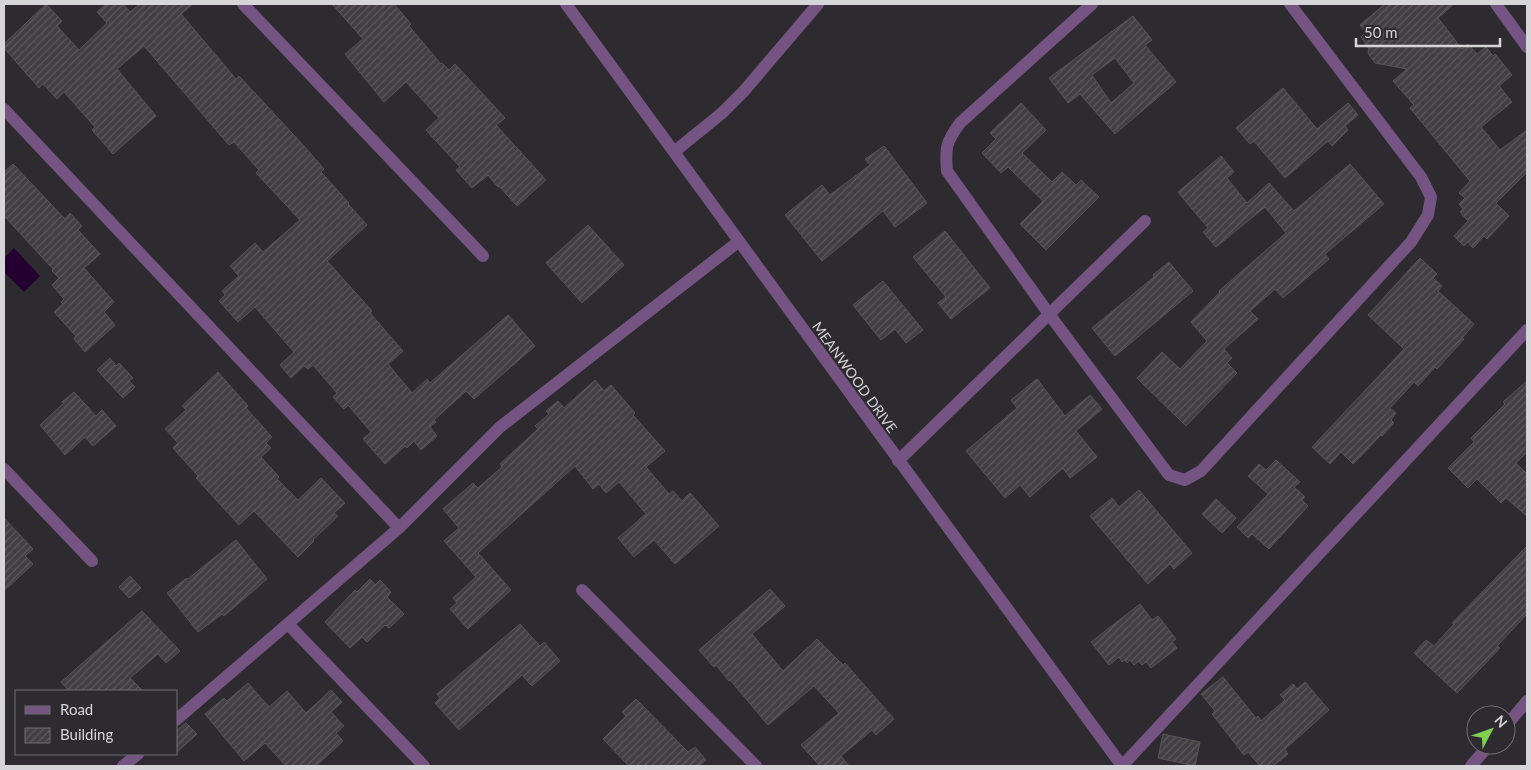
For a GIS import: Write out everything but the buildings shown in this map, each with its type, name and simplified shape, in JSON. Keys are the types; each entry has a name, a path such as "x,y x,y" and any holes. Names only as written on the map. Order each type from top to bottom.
{"street":[{"path":"244,4 483,256"},
{"name":"MEANWOOD DRIVE","path":"566,4 1122,766"},
{"path":"674,152 722,113 744,91 818,4"},
{"path":"1092,4 960,123 948,140 947,171 1049,314 1169,475 1185,480 1201,471 1410,242 1428,215 1431,196 1421,177 1290,4"},
{"path":"1496,4 1527,47"},
{"path":"4,109 399,528"},
{"path":"898,461 1145,221"},
{"path":"178,718 399,528 500,427 738,242"},
{"path":"1122,766 1527,330"},
{"path":"4,469 92,561"},
{"path":"582,590 756,766"},
{"path":"288,624 424,766"},
{"path":"1516,714 1527,701"},
{"path":"123,766 137,755"},
{"path":"1471,766 1480,755"}],"shaded area":[{"path":"14,248 40,276 24,292 4,272 4,258"}]}
